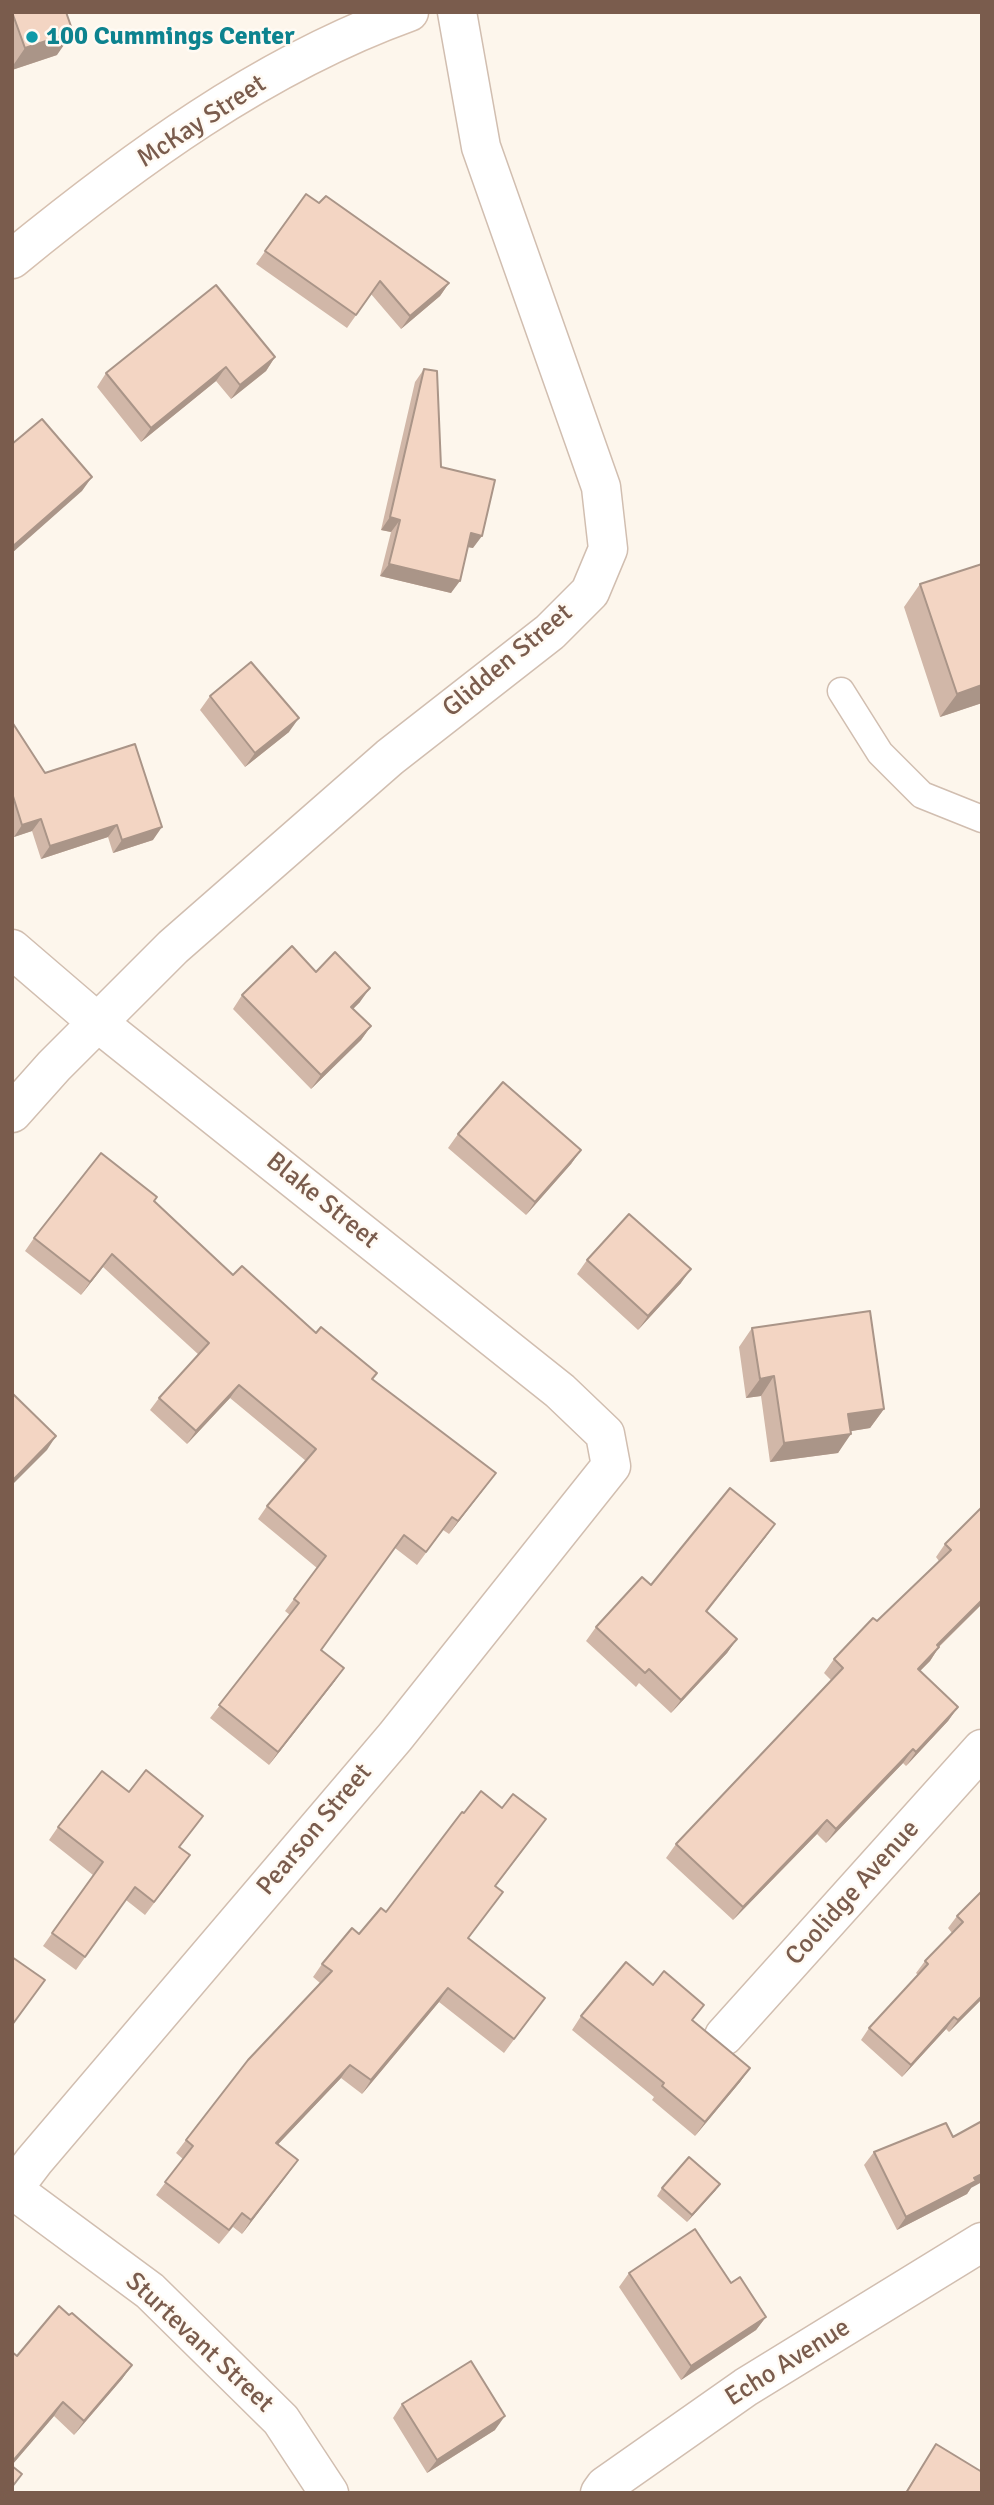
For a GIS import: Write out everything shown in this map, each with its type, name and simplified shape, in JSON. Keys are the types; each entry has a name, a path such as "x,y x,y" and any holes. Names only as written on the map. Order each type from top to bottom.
{"street":[{"name":"McKay Street","path":"12,259 83,201 239,93 366,28 409,12"},
{"name":"Glidden Street","path":"12,1113 97,1022 173,947 390,757 550,632 590,592 608,549 601,487 481,147 457,12"},
{"name":"Blake Street","path":"12,949 97,1022 560,1391 605,1434 611,1465"},
{"name":"Pearson Street","path":"12,2189 395,1737 611,1465"},
{"name":"Coolidge Avenue","path":"724,2036 982,1749"},
{"name":"Sturtevant Street","path":"12,2189 150,2291 281,2420 329,2493"},
{"name":"Echo Avenue","path":"600,2493 605,2486 746,2388 982,2242"}],"lane":[{"path":"841,691 880,753 922,795 982,819"}],"building":[{"path":"12,12 66,12 73,32 25,48"},
{"path":"306,194 319,203 326,196 449,283 410,316 380,281 356,315 265,251"},
{"path":"216,285 275,357 240,385 226,367 151,428 106,373"},
{"path":"424,369 437,371 441,467 495,480 482,536 471,533 460,581 389,564 400,520 390,517"},
{"path":"42,419 92,477 12,547 12,444"},
{"path":"982,564 982,685 957,694 920,584"},
{"path":"251,662 299,718 255,753 210,696"},
{"path":"12,722 45,773 135,744 162,827 122,840 117,825 50,846 41,819 22,825 12,793"},
{"path":"292,946 316,972 335,952 370,988 351,1007 371,1026 321,1075 242,995"},
{"path":"503,1082 581,1150 535,1202 458,1134"},
{"path":"101,1153 157,1197 154,1201 233,1275 242,1266 316,1333 321,1327 377,1373 372,1379 496,1473 458,1521 452,1517 426,1552 404,1535 321,1650 344,1668 278,1752 219,1705 299,1603 294,1599 326,1556 267,1506 316,1449 239,1385 196,1431 159,1398 209,1343 112,1254 90,1282 34,1238"},
{"path":"629,1214 691,1269 648,1316 587,1260"},
{"path":"870,1311 884,1409 848,1414 851,1434 784,1443 774,1376 760,1379 752,1328"},
{"path":"12,1393 56,1436 12,1481"},
{"path":"730,1488 775,1524 706,1611 737,1639 681,1700 649,1669 645,1673 596,1627 642,1577 651,1585"},
{"path":"982,1507 982,1600 937,1645 939,1647 918,1669 958,1707 916,1752 913,1749 836,1829 827,1820 743,1907 676,1844 843,1668 834,1659 873,1618 877,1621 951,1550 945,1544"},
{"path":"146,1770 203,1816 179,1847 190,1855 154,1902 135,1887 85,1957 52,1933 103,1862 58,1827 102,1771 129,1792"},
{"path":"481,1791 502,1808 513,1794 546,1819 495,1886 503,1892 468,1938 545,1998 514,2039 448,1988 371,2080 350,2065 276,2143 298,2160 251,2220 242,2213 229,2230 165,2182 193,2146 186,2140 248,2060 332,1971 322,1964 352,1928 359,1934 381,1908 386,1912"},
{"path":"982,1891 982,1996 958,2020 954,2017 911,2065 869,2028 928,1964 925,1961 963,1922 957,1916"},
{"path":"12,1957 45,1980 12,2025"},
{"path":"626,1962 653,1985 664,1971 704,2005 692,2020 750,2068 705,2122 662,2086 664,2083 581,2016"},
{"path":"982,2121 982,2174 974,2178 976,2181 906,2217 874,2152 946,2123 953,2137"},
{"path":"689,2157 720,2184 692,2215 662,2188"},
{"path":"695,2229 731,2283 740,2277 766,2317 691,2366 629,2273"},
{"path":"59,2306 69,2315 72,2313 132,2365 84,2421 63,2402 12,2462 12,2352 17,2356"},
{"path":"471,2361 505,2416 437,2460 402,2404"},
{"path":"936,2444 982,2472 982,2493 906,2493"},
{"path":"12,2466 22,2474 12,2487"}],"place":[{"name":"100 Cummings Center","path":"32,37"}]}
